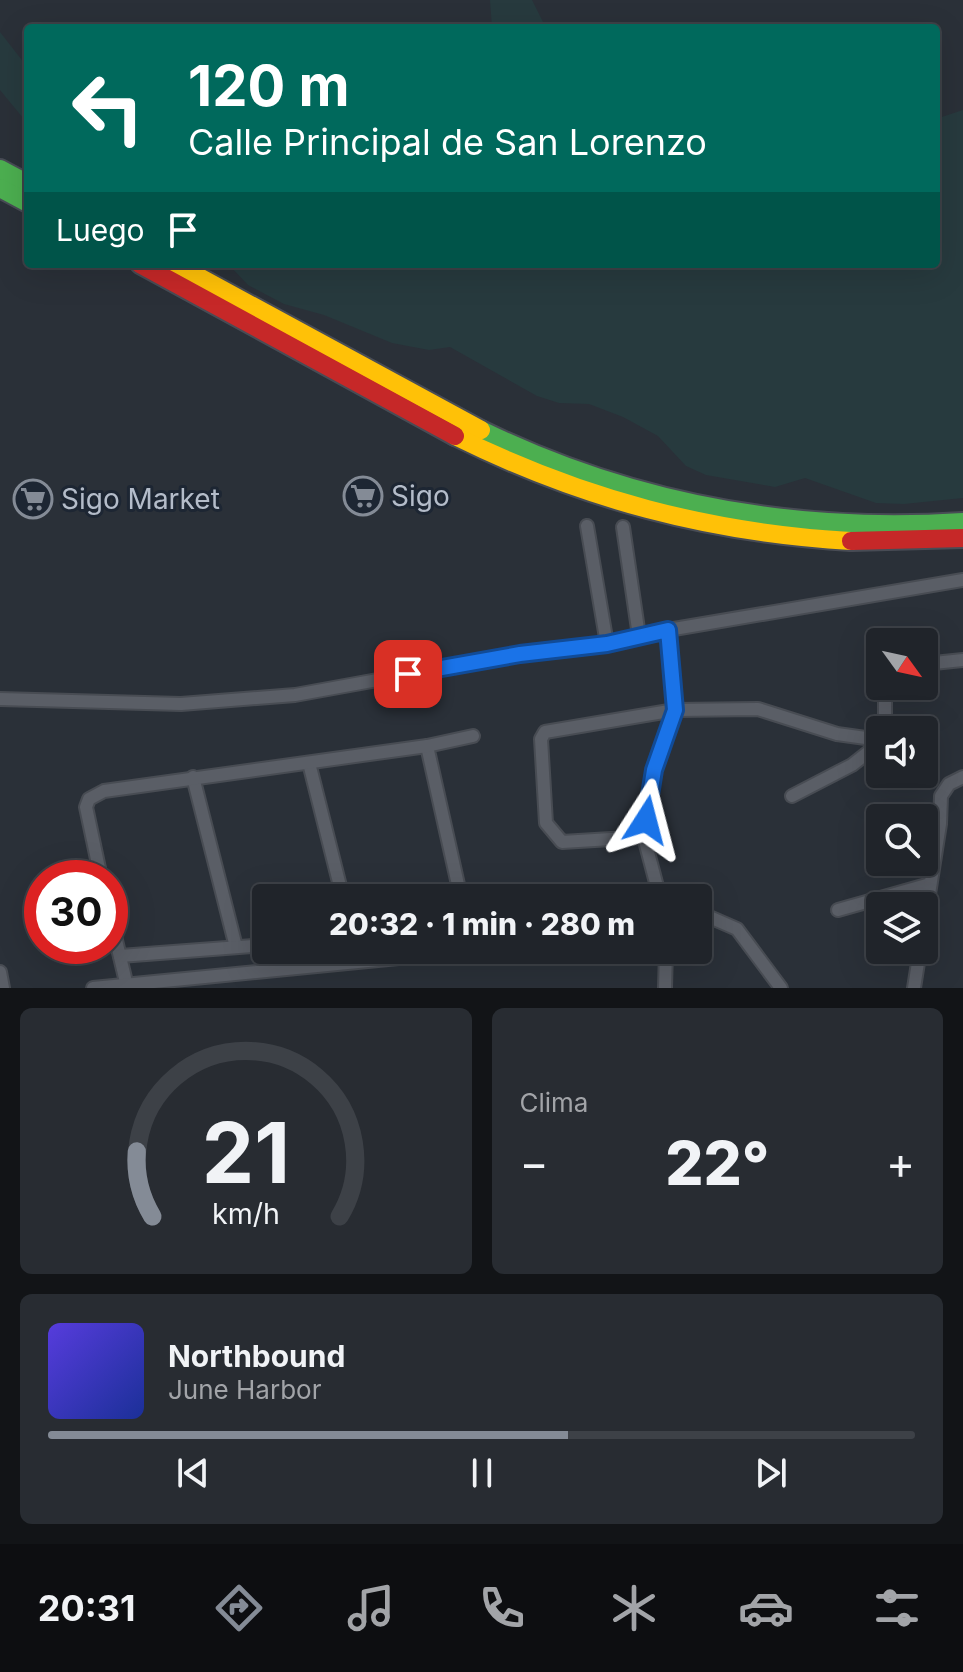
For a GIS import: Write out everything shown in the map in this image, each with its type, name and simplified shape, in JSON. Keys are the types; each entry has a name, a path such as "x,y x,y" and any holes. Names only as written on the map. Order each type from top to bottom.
{"main road":[{"path":"0,169 24,182"},
{"path":"0,188 24,201"},
{"path":"147,268 454,434 531,472 597,497 672,518 752,531 868,542 963,538"},
{"path":"182,268 461,419 537,456 602,481 676,501 754,514 869,525 963,522"}],"street":[{"path":"587,526 607,644"},
{"path":"623,527 639,636"},
{"path":"0,699 181,704 295,695 520,654 607,644 668,630 963,580"},
{"path":"656,884 644,837 654,770 675,710 668,630"},
{"path":"938,663 963,660"},
{"path":"644,837 562,842 552,833 546,823 541,739 545,732 675,710 758,709 837,734 866,739"},
{"path":"97,860 86,817 89,799 104,791 427,746 473,736"},
{"path":"427,746 458,884"},
{"path":"792,796 852,765 866,754"},
{"path":"309,763 339,884"},
{"path":"193,777 236,947"},
{"path":"929,892 941,796 949,784 963,777"},
{"path":"838,910 930,884"},
{"path":"712,918 737,929 781,988"},
{"path":"128,955 252,946"},
{"path":"122,964 126,982"},
{"path":"93,988 126,982 325,964"},
{"path":"665,988 666,964"},
{"path":"914,988 918,964"},
{"path":"0,972 3,988"}],"green space":[{"path":"490,0 532,0 544,24 492,24"},
{"path":"0,32 24,63 24,119 0,90"},
{"path":"963,110 963,498 904,504 876,503 805,478 775,487 706,475 686,466 658,436 623,417 589,404 559,403 537,396 450,347 429,350 392,343 324,315 284,304 248,285 232,268 940,268 940,118"}],"traffic: fast":[{"path":"0,169 24,182"},
{"path":"0,188 24,201"},
{"path":"481,430 538,456 597,477 656,495 716,508 838,523 963,522"}],"traffic: slow":[{"path":"182,268 481,430"},
{"path":"455,436 551,478 648,509 748,530 851,541"}],"traffic: jam":[{"path":"147,268 455,436"},
{"path":"851,541 963,538"}],"place":[{"name":"Sigo","path":"363,496"},
{"name":"Sigo Market","path":"33,499"}],"route":[{"path":"408,674 520,654 607,644 668,630 675,710 654,770 646,820"}]}
